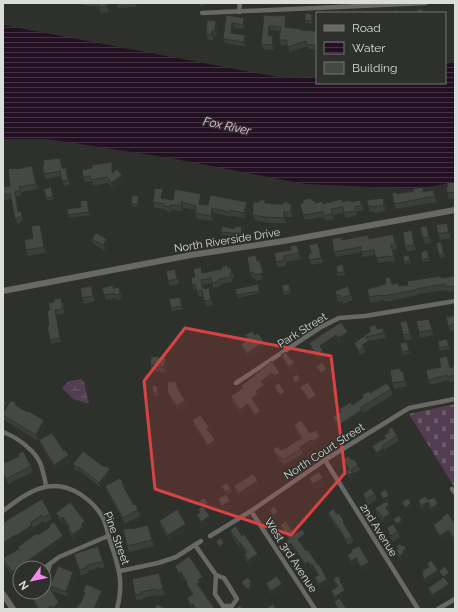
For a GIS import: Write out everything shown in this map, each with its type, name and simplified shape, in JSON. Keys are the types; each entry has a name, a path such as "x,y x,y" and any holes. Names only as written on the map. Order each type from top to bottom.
{"street":[{"path":"239,12 240,3"},
{"path":"202,13 239,12 335,5 425,3"},
{"name":"North Riverside Drive","path":"3,291 191,255 285,241 455,210"},
{"name":"Park Street","path":"236,383 321,327 339,318 365,316 455,301"},
{"name":"North Court Street","path":"210,536 251,511 325,460 410,408 455,399"},
{"path":"3,432 17,439 36,456 41,464 46,486"},
{"name":"2nd Avenue","path":"325,460 418,609"},
{"name":"Pine Street","path":"3,511 29,492 46,486 58,486 72,490 86,498 96,507 103,518 120,571 121,593 117,609"},
{"name":"West 3rd Avenue","path":"251,511 315,609"},
{"path":"52,562 59,557 108,536"},
{"path":"120,571 158,563 176,557 201,541"},
{"path":"195,545 216,575 224,578 237,599 232,606 223,606 215,594 216,575"},
{"path":"3,594 13,609"},
{"path":"438,609 455,599"}],"highlighted area":[{"path":"185,328 331,356 345,473 291,535 155,489 144,381"}],"green space":[{"path":"81,379 84,381 89,404 73,399 62,388 69,381"},
{"path":"455,404 455,488 409,414"}],"water":[{"name":"Fox River","path":"3,25 283,78 316,77 316,84 446,84 446,64 455,62 455,182 419,189 305,184 170,158 48,139 3,139"}],"building":[{"path":"99,3 107,3 107,7 99,7"},
{"path":"423,9 423,12 418,12 417,10"},
{"path":"305,13 312,14 312,21 305,20"},
{"path":"226,15 244,18 243,25 232,23 231,33 245,35 244,42 223,39"},
{"path":"264,15 286,16 285,27 316,31 316,48 315,45 306,44 306,41 288,47 286,40 279,40 281,27 269,26 268,35 273,36 272,45 261,44"},
{"path":"207,20 216,21 215,31 212,31 212,35 206,34"},
{"path":"60,158 62,168 66,168 68,180 62,181 60,171 44,174 42,165 44,165 43,160"},
{"path":"112,162 112,173 117,169 122,175 111,183 107,177 91,180 90,176 83,177 82,170 92,168 92,165"},
{"path":"32,166 36,184 19,187 20,191 15,191 18,212 21,211 22,216 15,219 10,194 3,195 3,187 10,186 8,169"},
{"path":"455,182 455,192 447,193 447,183"},
{"path":"51,187 53,197 46,198 44,189"},
{"path":"423,187 423,192 433,190 435,196 394,204 392,193 397,192 397,194 414,191 413,189"},
{"path":"155,188 163,189 161,198 173,200 175,189 201,194 199,204 208,205 210,195 247,202 244,213 230,210 229,212 212,208 211,216 195,213 196,206 181,202 181,206 170,205 170,207 153,202"},
{"path":"132,195 139,196 137,205 131,203"},
{"path":"311,198 312,201 315,200 315,203 323,201 323,204 342,199 342,202 360,200 362,205 355,207 355,211 344,213 343,207 331,209 332,214 324,216 323,212 303,215 300,204 303,203 303,200"},
{"path":"383,198 384,205 372,207 368,206 367,200"},
{"path":"87,200 89,212 68,215 67,209 81,207 80,201"},
{"path":"259,200 265,200 265,203 271,204 283,204 283,202 288,202 288,204 291,203 291,212 284,212 284,218 253,215 253,202 259,202"},
{"path":"447,223 449,232 438,234 436,225"},
{"path":"40,225 44,247 26,250 24,240 33,238 31,226"},
{"path":"222,226 234,229 235,226 242,227 241,234 221,232"},
{"path":"427,226 429,237 423,238 420,227"},
{"path":"412,230 414,245 405,246 403,232"},
{"path":"96,233 107,239 103,245 92,239"},
{"path":"393,234 395,244 391,245 394,256 376,258 374,250 361,252 361,247 334,252 332,239 341,237 342,240 368,235 369,239"},
{"path":"441,242 444,254 439,255 436,243"},
{"path":"318,243 321,258 309,260 308,254 311,253 309,245"},
{"path":"297,245 299,253 284,256 284,260 276,262 274,253 291,250 290,246"},
{"path":"427,250 429,258 422,260 421,252"},
{"path":"256,255 257,261 260,261 263,272 261,274 254,275 253,272 250,273 247,257"},
{"path":"409,255 410,261 404,262 403,256"},
{"path":"343,264 344,272 337,273 336,266"},
{"path":"228,265 228,268 231,268 231,277 219,279 219,281 212,283 211,278 201,280 203,289 209,288 211,300 204,301 202,290 197,292 195,284 192,285 191,278 195,277 193,269 201,267 202,273 222,269 221,267"},
{"path":"175,269 177,279 168,281 166,271"},
{"path":"441,276 441,278 455,276 455,286 447,287 445,284 383,296 369,297 367,289 386,284 385,278 390,277 392,284 399,283 399,286 408,285 407,281"},
{"path":"258,284 259,291 237,295 235,289"},
{"path":"289,284 290,291 283,292 282,285"},
{"path":"113,285 113,288 119,287 120,294 114,295 114,293 104,295 102,288"},
{"path":"91,286 93,296 82,298 80,288"},
{"path":"348,286 351,295 341,298 340,295 337,296 335,291"},
{"path":"180,297 182,306 171,308 169,299"},
{"path":"61,298 63,309 55,310 60,338 50,340 47,326 49,326 47,311 50,310 48,303 54,302 54,299"},
{"path":"455,315 455,324 448,326 446,317"},
{"path":"429,319 432,330 419,332 416,321"},
{"path":"407,321 410,334 403,335 400,322"},
{"path":"341,322 348,332 338,338 336,335 320,346 323,351 316,355 309,343"},
{"path":"376,325 377,329 383,328 384,333 366,337 369,341 362,345 364,347 359,351 354,343 370,332 369,326"},
{"path":"252,331 255,335 258,333 264,342 247,353 241,345 248,339 245,335"},
{"path":"447,339 449,346 439,348 438,341"},
{"path":"407,342 409,351 402,352 400,343"},
{"path":"286,352 295,363 289,367 281,355"},
{"path":"151,356 166,358 164,367 150,365"},
{"path":"447,356 450,368 455,366 455,375 447,377 447,375 428,380 426,370 441,367 439,358"},
{"path":"272,361 280,373 274,376 272,373 261,381 264,385 256,391 258,394 252,398 260,411 255,415 248,404 240,410 231,396 243,388 241,386"},
{"path":"322,362 327,369 321,373 316,367"},
{"path":"400,368 400,371 403,371 405,381 392,383 390,370"},
{"path":"297,374 300,380 295,383 292,378"},
{"path":"176,381 178,389 185,400 177,406 168,393 167,382"},
{"path":"308,382 316,395 309,400 300,387"},
{"path":"279,383 285,392 280,395 274,386"},
{"path":"387,383 391,389 360,408 362,410 339,425 333,417 341,412 339,409 351,402 352,405 363,398 362,395 369,391 370,393"},
{"path":"157,385 158,393 153,393 152,386"},
{"path":"11,400 16,403 15,405 44,420 36,435 3,415"},
{"path":"200,415 209,427 207,429 215,440 208,445 192,420"},
{"path":"301,420 310,433 316,430 320,436 312,442 311,440 300,447 301,449 283,460 281,457 279,458 273,449 278,446 280,450 284,449 302,438 294,425"},
{"path":"392,427 397,436 382,446 383,448 377,453 372,446 386,438 384,435 389,432 388,430"},
{"path":"52,433 64,451 65,450 69,455 54,465 39,440"},
{"path":"23,451 31,466 6,479 3,473 3,461 5,463 19,456 18,454"},
{"path":"83,451 104,467 106,466 110,469 99,483 73,464"},
{"path":"349,456 352,460 354,459 358,465 351,470 353,473 349,475 346,471 349,469 343,459"},
{"path":"319,472 323,478 313,484 309,478"},
{"path":"253,474 258,481 239,493 234,486"},
{"path":"120,478 138,510 123,518 105,486"},
{"path":"227,483 231,489 225,492 221,486"},
{"path":"371,488 375,494 366,499 363,494"},
{"path":"386,489 389,496 383,499 380,493"},
{"path":"226,494 230,501 222,506 218,499"},
{"path":"425,496 428,500 434,497 438,504 431,508 428,502 422,506 418,501"},
{"path":"204,498 208,503 203,507 199,501"},
{"path":"408,498 411,503 405,508 402,502"},
{"path":"42,499 50,514 43,518 42,515 30,523 32,525 3,543 3,523"},
{"path":"387,501 389,505 386,507 390,514 383,518 375,508"},
{"path":"70,502 85,521 81,525 83,527 73,534 68,528 70,527 63,517 61,519 56,513"},
{"path":"203,506 210,516 201,522 197,515 200,512 198,509"},
{"path":"274,506 278,512 273,515 270,510"},
{"path":"177,509 186,524 168,535 159,521"},
{"path":"333,509 337,514 338,512 352,537 346,540 328,513"},
{"path":"448,513 455,524 455,540 449,530 440,536 433,525"},
{"path":"399,515 402,520 397,524 393,519"},
{"path":"286,521 294,534 302,529 305,534 298,539 306,551 308,550 318,565 319,564 327,579 319,584 314,577 319,575 312,564 310,566 308,562 305,564 291,543 288,545 286,541 289,539 280,525"},
{"path":"54,522 63,536 29,560 12,560 12,572 3,558 19,549 18,547 37,533 38,535 50,527 48,526"},
{"path":"393,524 398,532 390,536 387,528"},
{"path":"148,525 152,540 127,546 123,529 132,529"},
{"path":"236,526 242,536 244,534 258,554 248,560 244,554 247,552 230,530"},
{"path":"221,538 224,543 219,547 216,541"},
{"path":"400,544 402,546 404,545 406,549 400,556 396,550 398,549 396,546"},
{"path":"98,546 103,562 86,566 87,568 79,570 74,554"},
{"path":"359,546 369,562 361,567 356,558 351,561 347,555 352,552 351,550"},
{"path":"189,556 203,577 198,580 200,582 197,584 215,609 196,609 193,604 191,605 187,598 193,594 181,572 179,573 175,566"},
{"path":"431,560 438,570 425,579 422,575 422,571 429,567 427,563"},
{"path":"58,566 73,572 66,592 52,587 52,581"},
{"path":"445,566 449,573 443,577 439,571"},
{"path":"159,573 163,589 141,592 142,594 135,595 132,579"},
{"path":"277,576 282,584 271,591 266,583"},
{"path":"338,576 345,590 335,597 331,591 338,586 333,579"},
{"path":"248,577 251,582 249,584 251,586 247,589 241,582"},
{"path":"444,577 449,584 432,595 428,588"},
{"path":"86,584 102,591 94,609 76,609 85,593 83,592"},
{"path":"52,591 59,603 52,608 51,606 47,609 39,609 34,600 52,600"},
{"path":"339,598 347,609 339,609 334,602"},
{"path":"156,604 168,609 155,609"},
{"path":"273,604 276,609 267,608"},
{"path":"240,605 243,609 235,609"}]}
